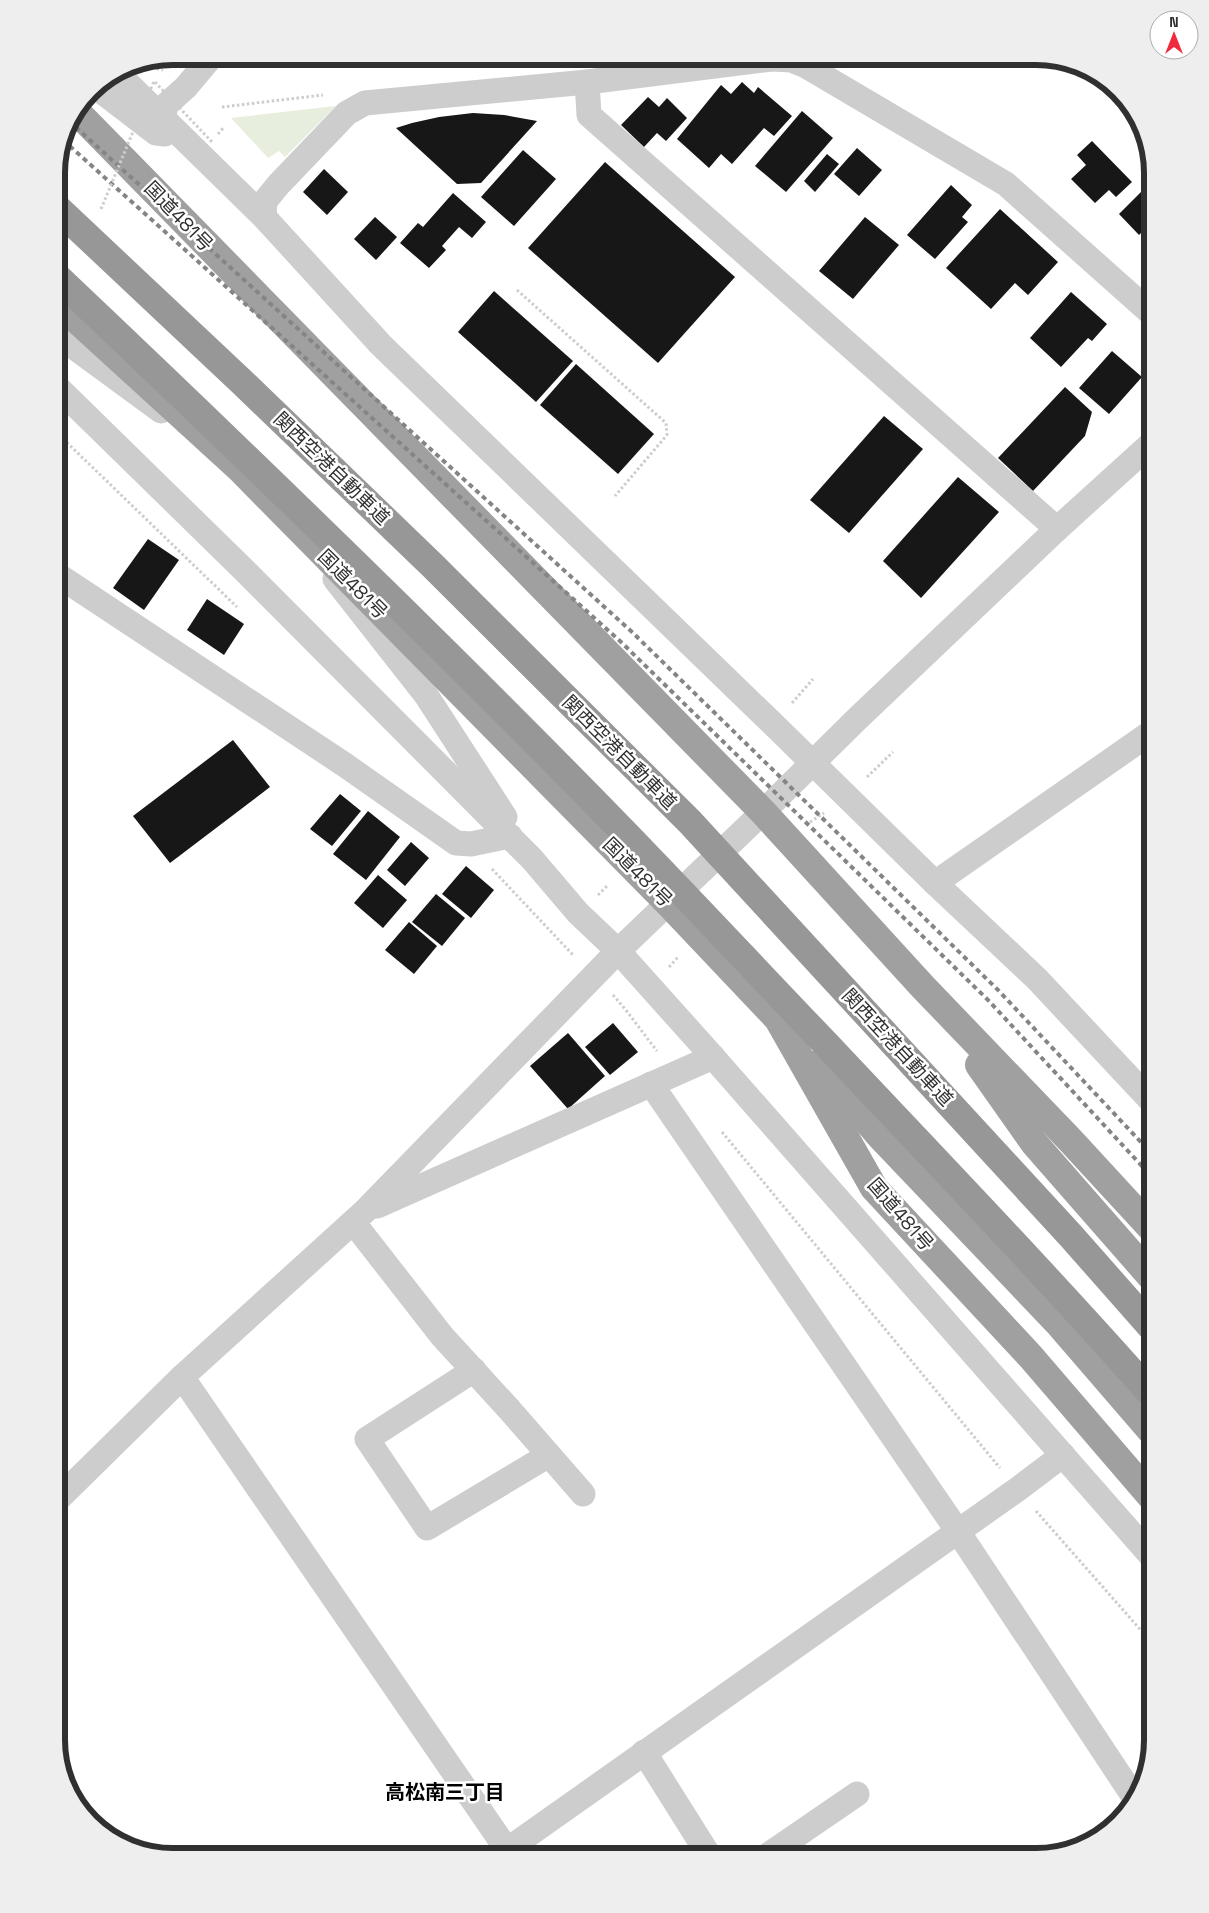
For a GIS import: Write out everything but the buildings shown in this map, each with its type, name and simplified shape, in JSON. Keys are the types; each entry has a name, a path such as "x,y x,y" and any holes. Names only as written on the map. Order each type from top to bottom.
{"highway":[{"name":"国道481号","path":"81,116 763,812 923,987 1071,1141 1144,1220"},
{"name":"関西空港自動車道","path":"65,215 426,559 690,822 1071,1236 1144,1319"},
{"path":"65,284 199,411 619,827 974,1201 1144,1386"},
{"name":"国道481号","path":"65,310 240,469 669,904 778,1019 874,1188 1030,1357 1144,1488"},
{"path":"923,987 1034,1143 1144,1269"},
{"path":"778,1019 880,1136 1059,1324 1144,1423"}],"street":[{"path":"163,120 166,105 186,87 204,65"},
{"path":"264,217 264,200 347,113 365,103 587,82 730,65"},
{"path":"804,65 1006,184 1144,307"},
{"path":"122,78 163,120 184,138 264,217 381,345 1037,980 1144,1094"},
{"path":"587,82 589,116 1057,529"},
{"path":"103,91 156,133 184,138"},
{"path":"65,341 240,469"},
{"path":"65,396 244,569 532,859 578,912 618,952 713,1057 1144,1548"},
{"path":"65,1492 182,1377 359,1216 618,952 1057,529 1144,450"},
{"path":"280,510 426,695 532,859"},
{"path":"65,580 345,765 456,843 471,844 510,836"},
{"path":"935,883 1144,736"},
{"path":"359,1216 713,1057"},
{"path":"662,1079 1131,1792"},
{"path":"359,1216 442,1336 583,1494"},
{"path":"474,1370 367,1440 427,1528 549,1455"},
{"path":"182,1377 501,1848"},
{"path":"513,1848 644,1752 957,1530 1018,1489 1063,1454"},
{"path":"644,1752 704,1848"},
{"path":"778,1848 857,1794"}],"path":[{"path":"156,66 165,70 167,68"},
{"path":"98,217 154,81 212,142"},
{"path":"517,290 666,423 667,435 615,496"},
{"path":"65,441 238,608"},
{"path":"471,844 544,925 625,1008 662,1079"},
{"path":"718,1128 1018,1489 1144,1634"}],"green space":[{"path":"336,106 285,157 279,151 268,158 231,118"}],"railway":[{"path":"75,127 632,632 998,990 1144,1145"},
{"path":"69,145 621,642 988,1000 1144,1168"}],"district":[{"name":"高松南三丁目","path":"445,1792"}]}
